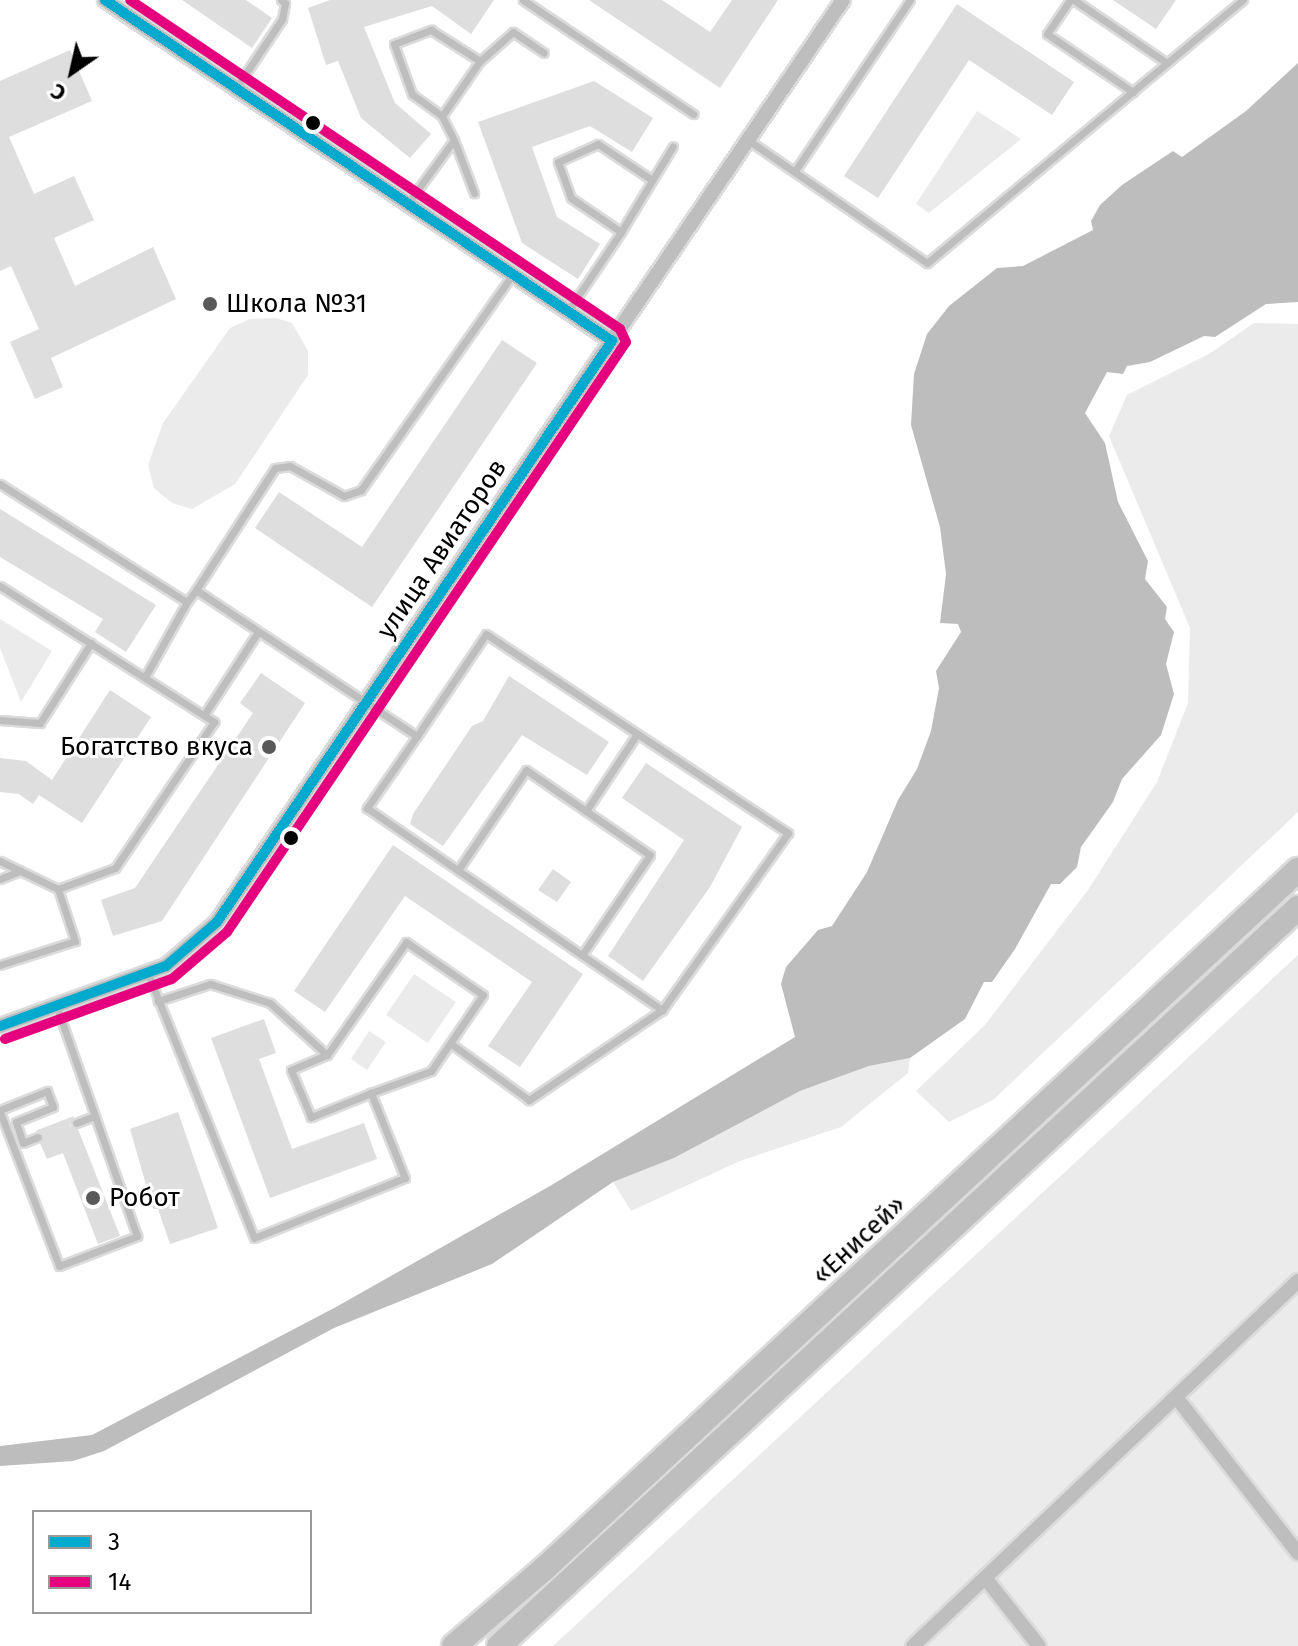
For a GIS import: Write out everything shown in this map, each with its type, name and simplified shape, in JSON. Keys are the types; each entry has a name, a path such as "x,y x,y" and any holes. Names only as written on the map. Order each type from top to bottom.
{"highway":[{"name":"«Енисей»","path":"454,1646 557,1557 1298,870"},
{"path":"499,1646 1298,908"}],"street":[{"path":"105,0 612,341"},
{"name":"улица Авиаторов","path":"0,1026 148,974 192,946 226,911 843,0"},
{"path":"913,1646 1298,1281"},
{"path":"1176,1397 1298,1553"},
{"path":"986,1579 1039,1646"}],"lane":[{"path":"523,0 693,114"},
{"path":"795,171 910,0"},
{"path":"1133,92 1047,34 1072,0 1167,63"},
{"path":"748,140 927,263 1243,0"},
{"path":"236,88 282,19 285,1"},
{"path":"474,193 442,116 412,94 394,44 431,30 480,61"},
{"path":"442,116 480,61 513,32 544,53"},
{"path":"408,203 454,140"},
{"path":"621,232 571,198 558,162 598,144 652,180"},
{"path":"568,311 673,146"},
{"path":"145,677 187,602 275,468 290,466 344,496 361,490 513,274"},
{"path":"0,484 187,602"},
{"path":"0,586 214,722 115,868 58,889 0,861"},
{"path":"196,590 417,736"},
{"path":"204,715 258,632"},
{"path":"450,1043 529,1100 662,1010 788,833 486,634 367,808 662,1010"},
{"path":"0,720 40,723 91,643"},
{"path":"586,811 637,734"},
{"path":"458,870 526,770 586,811 650,855 582,955"},
{"path":"0,879 20,871"},
{"path":"0,965 75,941 58,889"},
{"path":"406,942 483,995 431,1071 311,1117 291,1070 327,1055 406,942"},
{"path":"148,974 254,1238 405,1178 371,1093"},
{"path":"158,1001 210,984 270,1003 327,1055"},
{"path":"38,1137 23,1143 16,1122 53,1107 47,1091 0,1111 59,1266 137,1236 92,1117 57,1008"},
{"path":"76,1123 92,1117"}],"shaded area":[{"path":"1298,63 1298,302 1266,304 1215,337 1204,336 1150,362 1127,366 1123,374 1107,372 1085,413 1105,443 1118,502 1148,561 1145,579 1167,607 1165,619 1174,632 1166,664 1174,694 1161,735 1122,779 1113,802 1081,847 1077,867 1060,884 1051,884 1015,949 992,982 984,982 965,1019 910,1058 869,1066 800,1091 674,1158 613,1182 492,1264 334,1328 104,1451 73,1461 0,1466 0,1446 92,1435 336,1307 550,1186 795,1037 781,984 786,967 818,930 832,926 867,872 898,800 917,769 931,731 939,688 936,671 961,632 958,624 940,623 946,574 940,527 911,425 914,374 927,334 949,306 997,268 1023,266 1093,230 1091,221 1100,205 1122,185 1173,151 1182,157 1246,111"},
{"path":"977,111 1021,139 929,213 916,204"},
{"path":"276,318 292,323 308,351 308,375 235,484 192,509 172,503 154,488 148,465 163,423 230,328 250,319"},
{"path":"1254,323 1298,324 1298,812 993,1100 949,1122 916,1091 985,1025 1088,890 1157,782 1188,703 1190,628 1109,436 1127,395 1209,354"},
{"path":"0,619 52,651 21,702 0,648"},
{"path":"1298,955 1298,1646 553,1646 1119,1122"},
{"path":"414,974 456,1002 428,1043 386,1015"},
{"path":"369,1031 386,1042 367,1070 351,1059"},
{"path":"910,1058 908,1073 841,1127 740,1161 631,1211 613,1182 674,1158 800,1091 869,1066"}],"building":[{"path":"182,0 246,0 272,18 252,48"},
{"path":"330,0 494,0 471,34 432,6 364,27 395,103 431,134 410,158 361,118 338,61 326,65 308,8"},
{"path":"589,0 662,0 710,32 732,0 778,0 720,88"},
{"path":"1113,0 1176,0 1156,29"},
{"path":"957,4 1074,82 1052,115 969,60 878,198 844,176"},
{"path":"70,50 92,101 9,137 34,194 74,176 94,220 54,238 75,286 153,247 176,299 51,358 63,387 35,399 10,342 39,329 11,266 0,271 0,81"},
{"path":"594,81 653,118 632,152 590,126 532,147 557,217 600,244 578,279 522,243 478,122"},
{"path":"502,340 537,363 372,607 255,528 279,492 362,547"},
{"path":"0,509 156,605 126,652 95,632 103,619 0,557"},
{"path":"261,673 305,703 162,921 113,936 101,900 135,888 253,713 240,703"},
{"path":"509,676 609,742 587,775 522,735 443,846 410,824 413,814 472,726 483,721"},
{"path":"110,690 151,717 82,823 39,795 33,804 19,794 0,792 0,758 26,761 52,780"},
{"path":"646,763 742,827 710,887 643,981 608,956 684,840 622,798"},
{"path":"393,845 583,974 520,1067 488,1046 532,982 405,896 325,1012 294,991"},
{"path":"553,869 571,882 557,902 538,890"},
{"path":"264,1019 276,1053 259,1059 292,1149 364,1123 377,1159 270,1198 211,1038"},
{"path":"178,1112 218,1228 170,1244 158,1209 153,1209 130,1129"},
{"name":"Робот","path":"74,1116 70,1126 78,1129 120,1236 98,1244 63,1153 47,1159 40,1143 44,1134 35,1131"}],"transit line":[{"name":"3","path":"0,1026 166,966 217,922 612,341 105,0"},
{"name":"14","path":"5,1039 172,979 227,932 626,342 620,329 130,0"}],"place":[{"name":"Школа №31","path":"210,304"},
{"name":"Богатство вкуса","path":"269,747"},
{"name":"Робот","path":"93,1198"}]}
